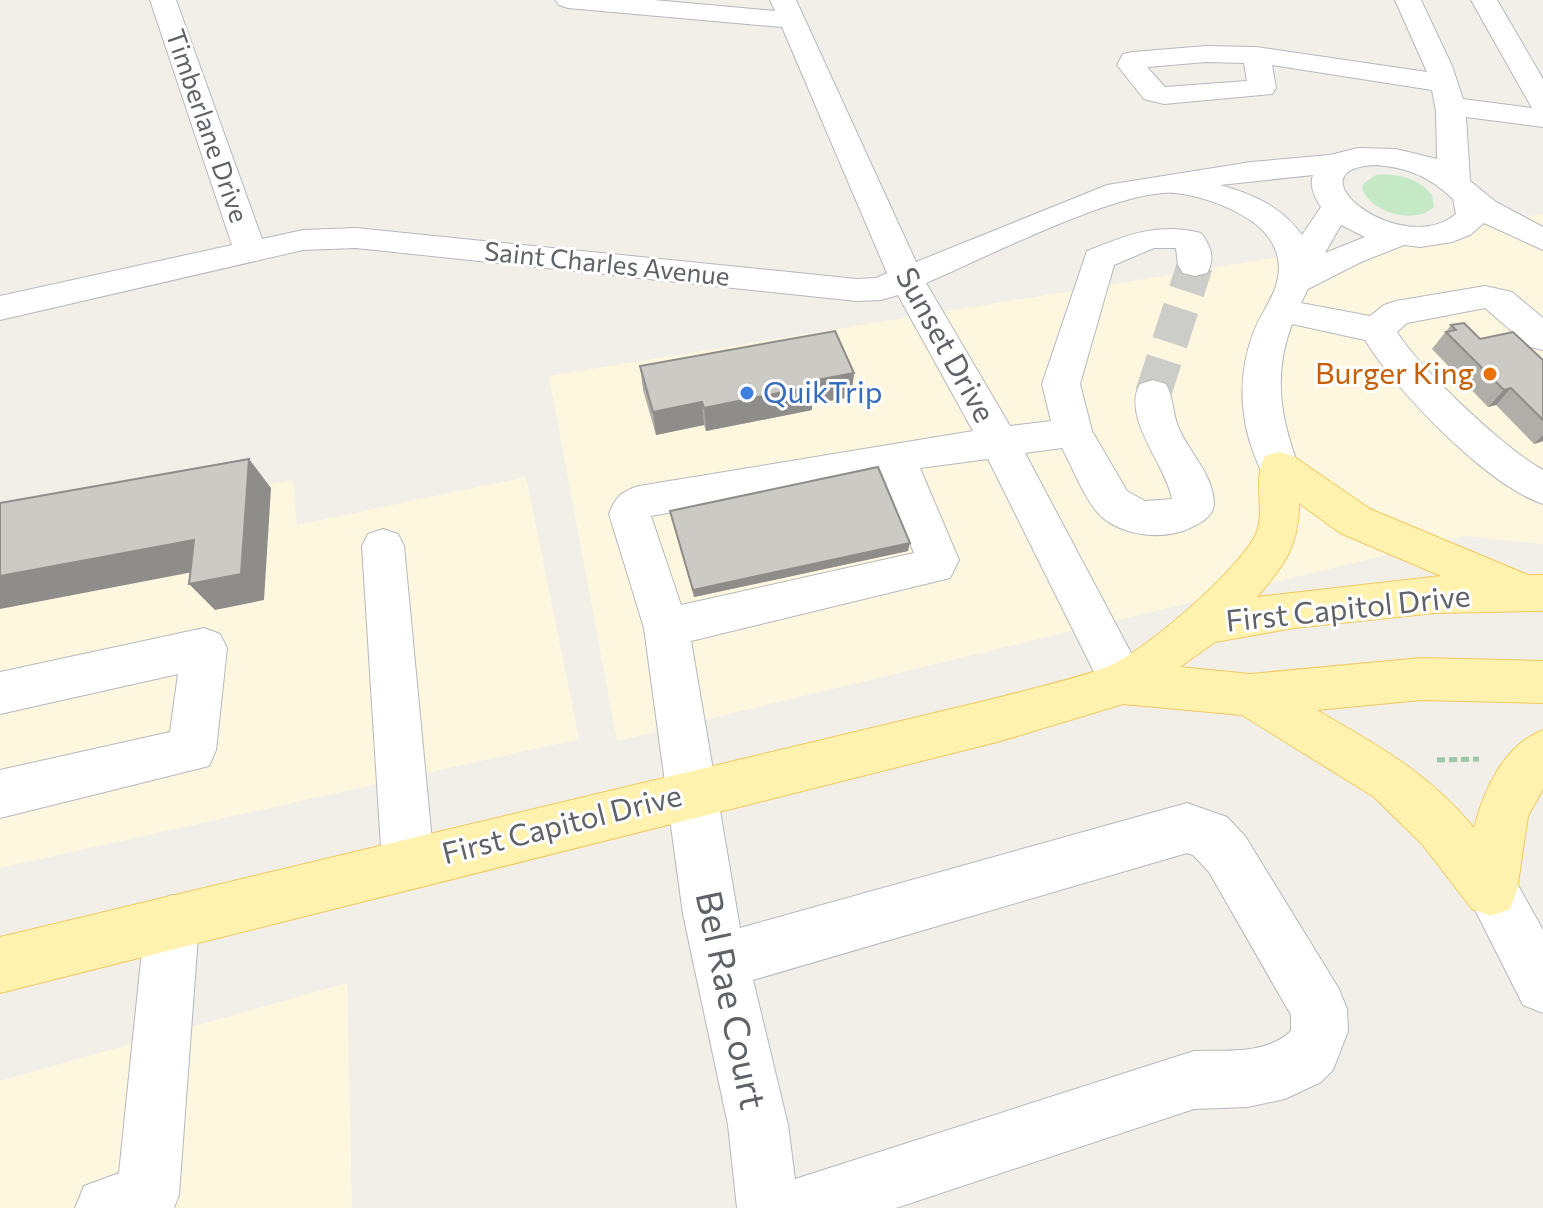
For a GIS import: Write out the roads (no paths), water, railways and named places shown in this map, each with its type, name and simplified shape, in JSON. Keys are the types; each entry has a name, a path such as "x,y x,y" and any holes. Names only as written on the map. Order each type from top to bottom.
{"main road":[{"path":"1279,467 1355,521 1533,593"},
{"path":"1204,625 1260,564 1278,533 1279,467"},
{"name":"First Capitol Drive","path":"0,965 1001,719 1123,683 1204,625 1341,604 1435,595 1533,593"},
{"name":"First Capitol Drive","path":"1123,683 1250,695 1421,679 1543,682"},
{"path":"1250,695 1391,780 1440,826 1491,890"},
{"path":"1491,890 1497,827 1506,803 1522,774 1543,753"}],"street":[{"name":"Timberlane Drive","path":"163,0 251,253"},
{"path":"568,0 787,10"},
{"path":"1408,0 1438,114 1455,141 1451,162 1472,217 1465,226 1437,237"},
{"path":"1484,0 1543,103"},
{"name":"Sunset Drive","path":"787,10 907,280 1000,444 1123,683"},
{"path":"1256,55 1262,88 1164,96 1154,93 1131,65 1133,60 1206,54 1256,55 1342,67 1438,114 1543,118"},
{"path":"1342,67 1358,92"},
{"path":"1377,155 1438,114"},
{"name":"Saint Charles Avenue","path":"0,308 303,240 356,238 857,290 881,289 1107,194 1251,171 1337,164 1348,158 1377,155"},
{"path":"1377,155 1416,162 1543,240"},
{"path":"1279,467 1264,433 1260,401 1261,370 1268,334 1313,239 1335,204 1327,180 1330,170 1337,164"},
{"name":"Saint Charles Avenue","path":"1185,182 1335,204 1364,223 1401,235"},
{"path":"1185,182 1229,198 1256,211 1275,225 1288,240 1293,258 1287,296"},
{"path":"1059,214 1099,259"},
{"path":"1099,259 1153,237 1170,234 1189,240 1194,247 1195,265"},
{"path":"1287,296 1349,254 1401,235 1437,237 1543,259"},
{"path":"1099,259 1061,384 1073,432 1113,502 1138,518 1175,517 1194,506 1189,481 1158,425 1153,394"},
{"path":"1287,296 1377,330 1390,351 1502,463 1526,482 1543,488"},
{"path":"1377,330 1396,313 1485,297 1500,300 1543,338"},
{"path":"666,628 935,566 938,560 895,457 1073,432"},
{"name":"Bel Rae Court","path":"768,1208 758,1125 710,914 666,628 630,514 632,507 639,502 895,457"},
{"path":"383,546 408,863"},
{"path":"0,693 204,648 192,750 0,794"},
{"path":"722,961 1187,828 1209,835 1227,854 1319,1009 1319,1035 1308,1054 1289,1068 1263,1077 1194,1080 801,1208"},
{"path":"1491,890 1543,985"},
{"path":"142,1204 172,922"}],"tunnel":[{"path":"1153,394 1195,265"}],"place":[{"name":"Burger King","path":"1490,374"},
{"name":"QuikTrip","path":"747,393"}]}
